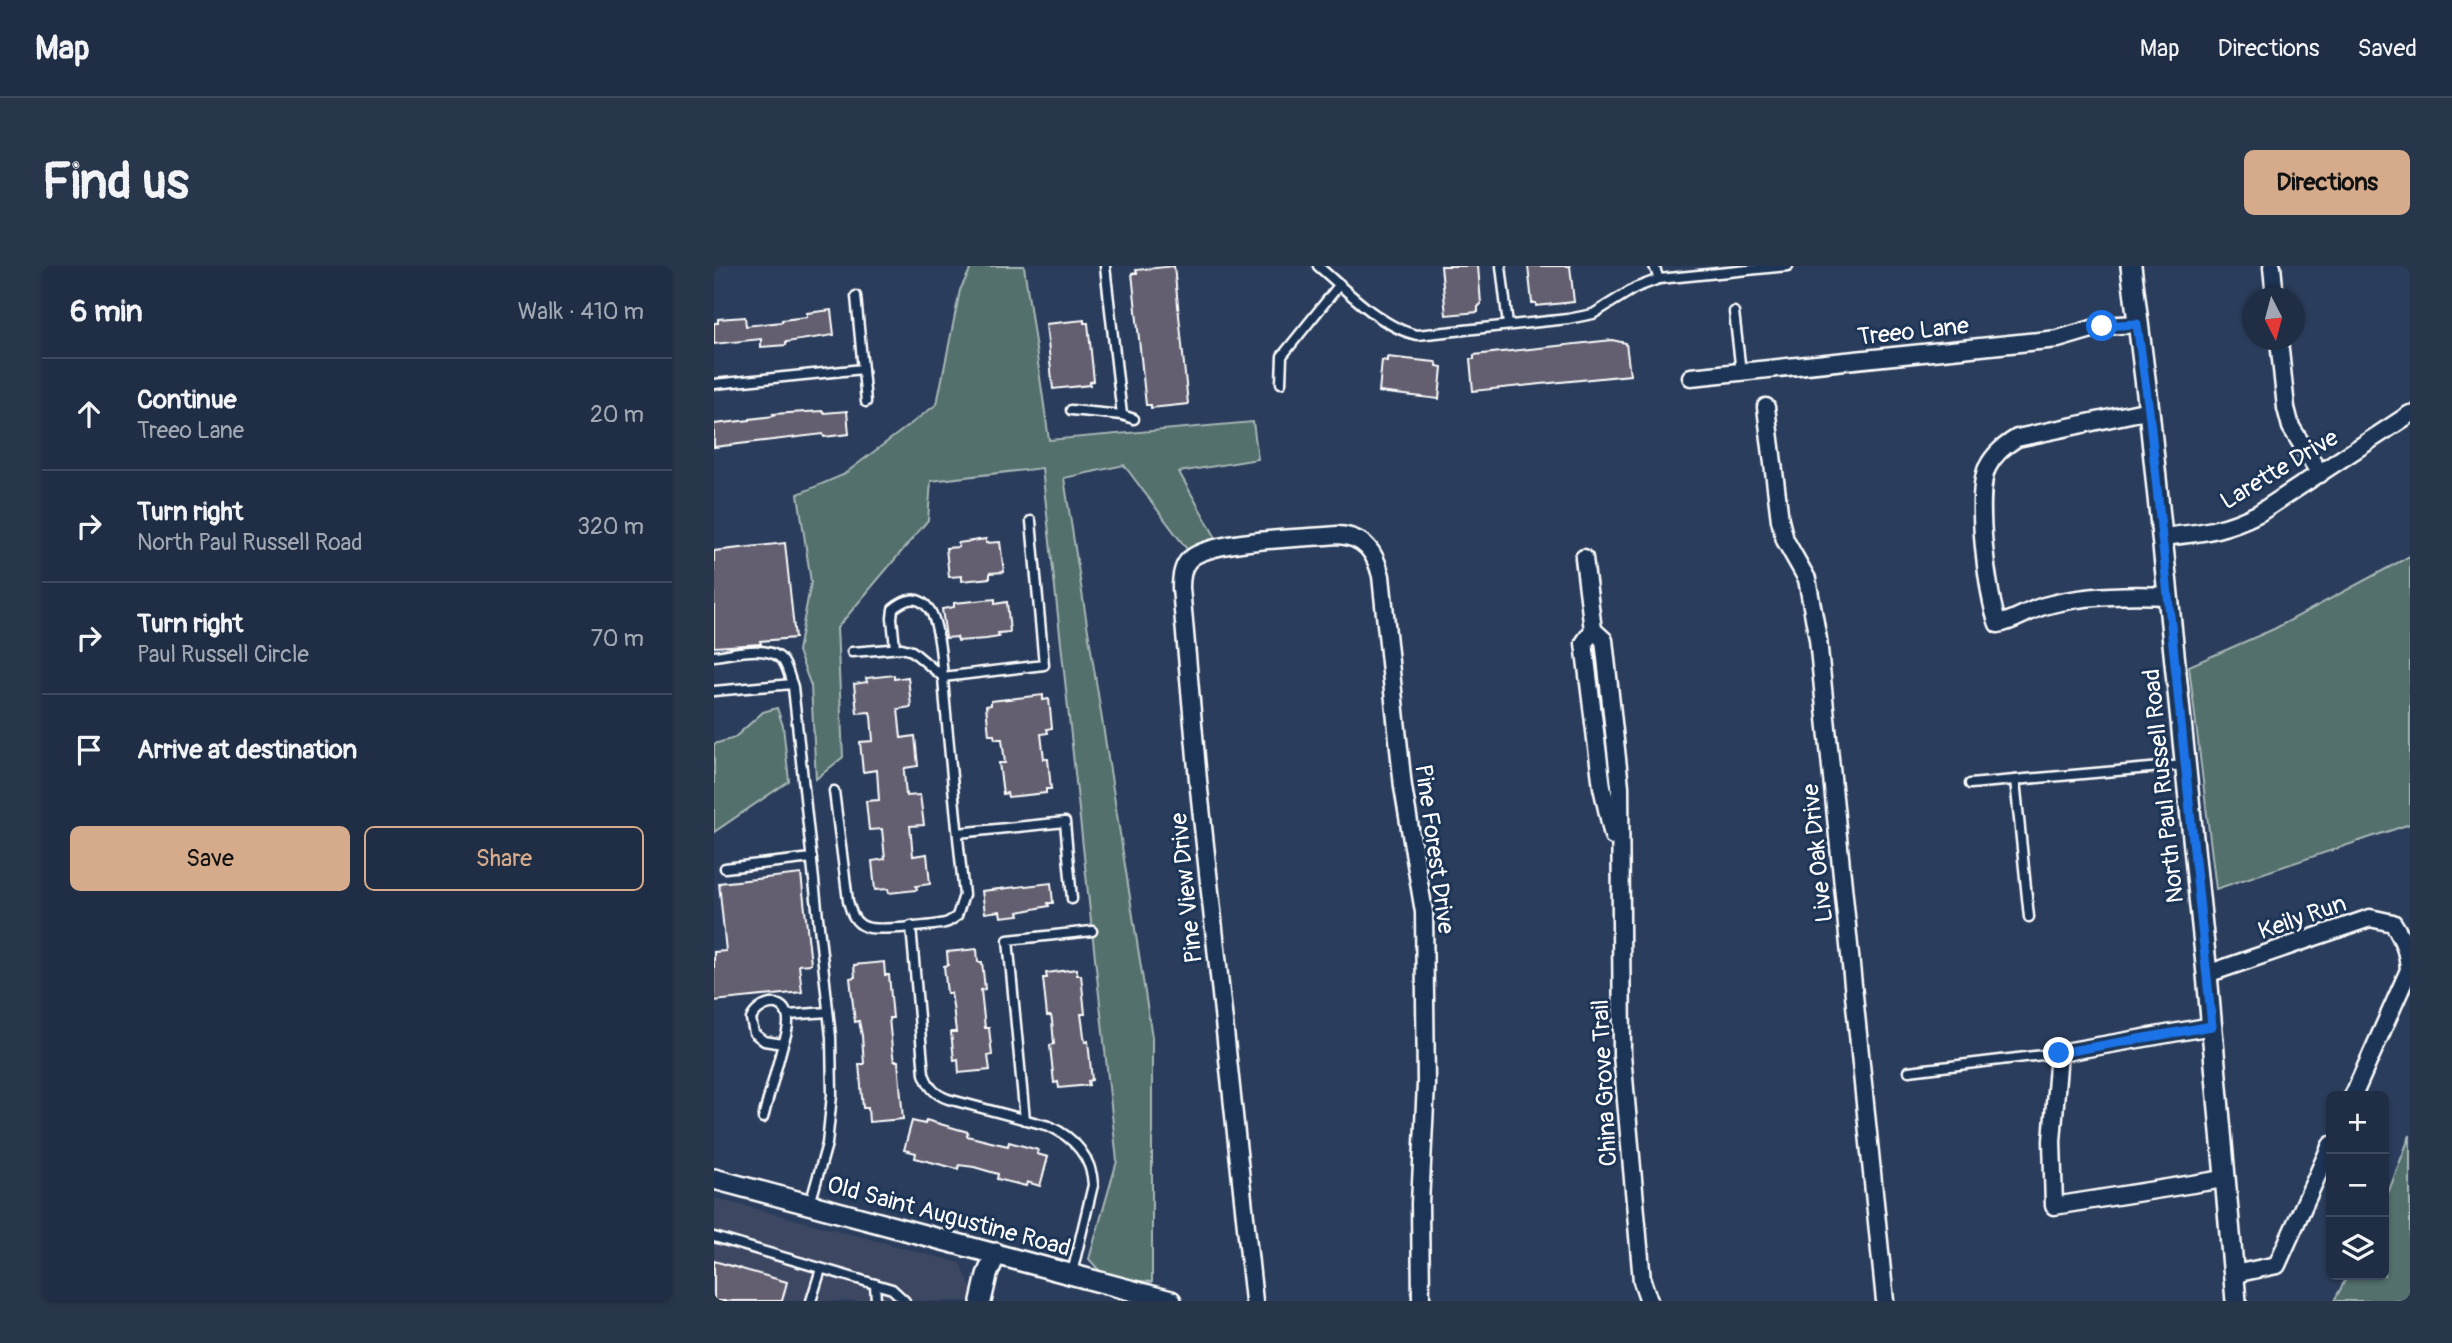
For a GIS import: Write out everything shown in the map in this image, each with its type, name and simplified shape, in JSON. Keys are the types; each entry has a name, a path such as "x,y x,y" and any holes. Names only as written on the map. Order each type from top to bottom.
{"street":[{"name":"North Paul Russell Road","path":"2131,266 2149,410 2207,974 2236,1301"},
{"path":"2272,266 2274,287"},
{"name":"Treeo Lane","path":"1691,377 2058,339 2102,326 2137,324"},
{"path":"2280,350 2286,408 2291,427 2320,474"},
{"name":"Live Oak Drive","path":"1766,407 1780,520 1786,540 1807,579 1818,639 1885,1301"},
{"path":"2149,410 2017,438 2000,448 1987,469 1982,492 1986,565 1993,611 1998,624 2012,621 2040,607 2068,600 2168,596"},
{"name":"Larette Drive","path":"2162,537 2217,531 2238,524 2410,414"},
{"name":"Pine Forest Drive","path":"1273,541 1348,536 1369,546 1377,560 1381,576 1403,787 1424,925 1426,1084 1420,1203 1421,1301"},
{"name":"Pine View Drive","path":"1254,1301 1199,794 1181,587 1182,575 1188,562 1200,552 1222,545 1273,541"},
{"name":"China Grove Trail","path":"1584,558 1593,630 1604,640 1620,786 1622,1055 1642,1281 1649,1301"},
{"name":"Keily Run","path":"2207,974 2370,918 2393,923 2409,954 2410,970 2355,1091"},
{"path":"2212,1026 2059,1053 2052,1141 2054,1206 2224,1179"},
{"path":"2234,1274 2277,1265 2327,1154"},
{"name":"Old Saint Augustine Road","path":"714,1179 1171,1301"},
{"path":"981,1301 996,1253"}],"lane":[{"path":"1105,266 1122,415"},
{"path":"1318,266 1384,320 1406,332 1417,334 1568,319 1594,314 1635,288 1659,279 1788,266"},
{"path":"1501,266 1508,326"},
{"path":"1654,266 1659,279"},
{"path":"1281,383 1282,356 1340,284"},
{"path":"856,296 866,402"},
{"path":"1734,312 1741,372"},
{"path":"714,384 863,369"},
{"path":"1071,410 1122,415 1134,419"},
{"path":"852,652 895,649 912,651 943,677 1044,665 1031,521"},
{"path":"834,791 851,914 865,927 877,929 947,922 957,916 964,895 943,677 936,622 928,607 921,601 913,598 904,600 893,609 895,649"},
{"path":"714,656 768,651 784,662 792,684 828,1012 832,1096 827,1144 810,1204"},
{"path":"714,691 792,684"},
{"path":"1970,784 2185,765"},
{"path":"2015,780 2029,917"},
{"path":"958,833 1065,822 1072,899"},
{"path":"725,868 812,858"},
{"path":"911,926 924,1074 928,1086 937,1095 948,1099 1063,1132 1088,1161 1093,1185 1071,1274"},
{"path":"1025,1120 1008,940 1092,931"},
{"path":"762,1118 783,1044 788,1015 782,1007 769,1003 758,1008 751,1019 751,1027 758,1038 783,1044"},
{"path":"788,1015 828,1012"},
{"path":"1909,1070 2059,1053"},
{"path":"714,1237 892,1289 905,1301"},
{"path":"811,1301 821,1269"},
{"path":"875,1284 876,1301"}],"shaded area":[{"path":"714,1198 960,1263 973,1292 972,1301 714,1301"}],"green space":[{"path":"972,266 1024,266 1049,440 1253,422 1258,459 1179,472 1216,538 1189,552 1124,465 1064,478 1152,1037 1152,1282 1106,1278 1089,1259 1117,1161 1042,468 931,481 928,520 837,628 843,757 816,779 811,686 798,651 811,582 798,494 843,475 937,404 960,290"},
{"path":"2410,556 2410,824 2216,889 2189,666 2274,629"},
{"path":"777,708 783,726 789,781 714,832 714,744 734,738 763,712"},
{"path":"2410,1135 2410,1301 2334,1301 2345,1280 2389,1280 2389,1191"}],"building":[{"path":"1174,266 1188,404 1151,408 1151,405 1146,405 1132,273 1137,273 1136,270"},
{"path":"1441,266 1478,266 1481,304 1478,312 1446,315"},
{"path":"1528,266 1570,266 1574,302 1536,306 1536,303 1532,303"},
{"path":"831,310 834,335 761,347 761,339 714,344 714,323 718,323 718,319 745,317 746,326 782,322 807,317 807,313"},
{"path":"1084,320 1084,323 1088,323 1094,381 1090,382 1090,385 1053,389 1046,324"},
{"path":"1612,340 1626,343 1630,375 1473,391 1470,359 1474,359 1474,355"},
{"path":"1387,357 1435,362 1442,367 1439,399 1379,392 1382,360 1387,361"},
{"path":"847,411 849,434 824,437 823,434 714,447 714,424 774,416 773,414"},
{"path":"986,539 986,543 1000,542 1004,572 990,573 990,578 962,581 962,576 949,577 946,548 959,547 958,543"},
{"path":"785,543 795,638 760,641 761,644 714,647 714,551"},
{"path":"995,599 995,604 1007,602 1010,632 998,633 999,637 986,639 958,641 957,637 946,638 942,609 954,607 954,603"},
{"path":"894,675 894,679 908,677 911,707 898,709 901,738 915,736 918,766 905,768 906,796 920,795 924,825 910,826 913,856 927,854 930,884 916,886 917,890 889,893 888,889 875,890 872,861 885,859 882,829 869,830 866,801 879,800 877,770 863,772 860,742 873,741 871,716 870,712 857,713 854,684 867,682 866,678"},
{"path":"1043,695 1043,700 1049,699 1052,728 1047,729 1048,733 1041,734 1044,759 1048,759 1051,789 1046,789 1046,793 1008,797 1007,793 1003,794 999,763 1005,763 1002,739 989,735 986,706 991,705 991,701"},
{"path":"801,874 811,964 799,965 802,992 714,1001 714,952 726,951 719,883"},
{"path":"1051,883 1053,903 1048,903 1049,906 1001,917 1000,911 985,913 982,891"},
{"path":"977,949 978,962 982,962 985,989 981,990 985,1028 989,1028 992,1055 988,1056 990,1070 959,1073 958,1059 954,1060 951,1032 956,1032 953,1006 951,993 947,993 944,966 948,965 947,952"},
{"path":"884,962 885,975 889,975 893,1018 889,1018 892,1049 894,1061 898,1061 903,1119 869,1122 868,1108 863,1108 859,1064 864,1064 862,1036 859,1021 855,1022 850,978 855,977 854,965"},
{"path":"1077,969 1077,975 1081,975 1085,1014 1081,1014 1085,1042 1088,1041 1092,1080 1088,1081 1089,1085 1059,1088 1058,1082 1054,1083 1050,1045 1054,1044 1052,1021 1051,1016 1047,1016 1043,978 1047,978 1046,973"},
{"path":"926,1120 968,1132 967,1136 1008,1146 1009,1142 1038,1150 1037,1154 1048,1157 1040,1186 1027,1182 1026,1186 997,1179 998,1174 974,1167 959,1165 958,1169 915,1158 916,1153 904,1150 912,1121 925,1124"},
{"path":"714,1261 787,1282 782,1301 714,1301"}],"route":[{"path":"2059,1053 2212,1026 2149,410 2137,324 2102,326"}]}
